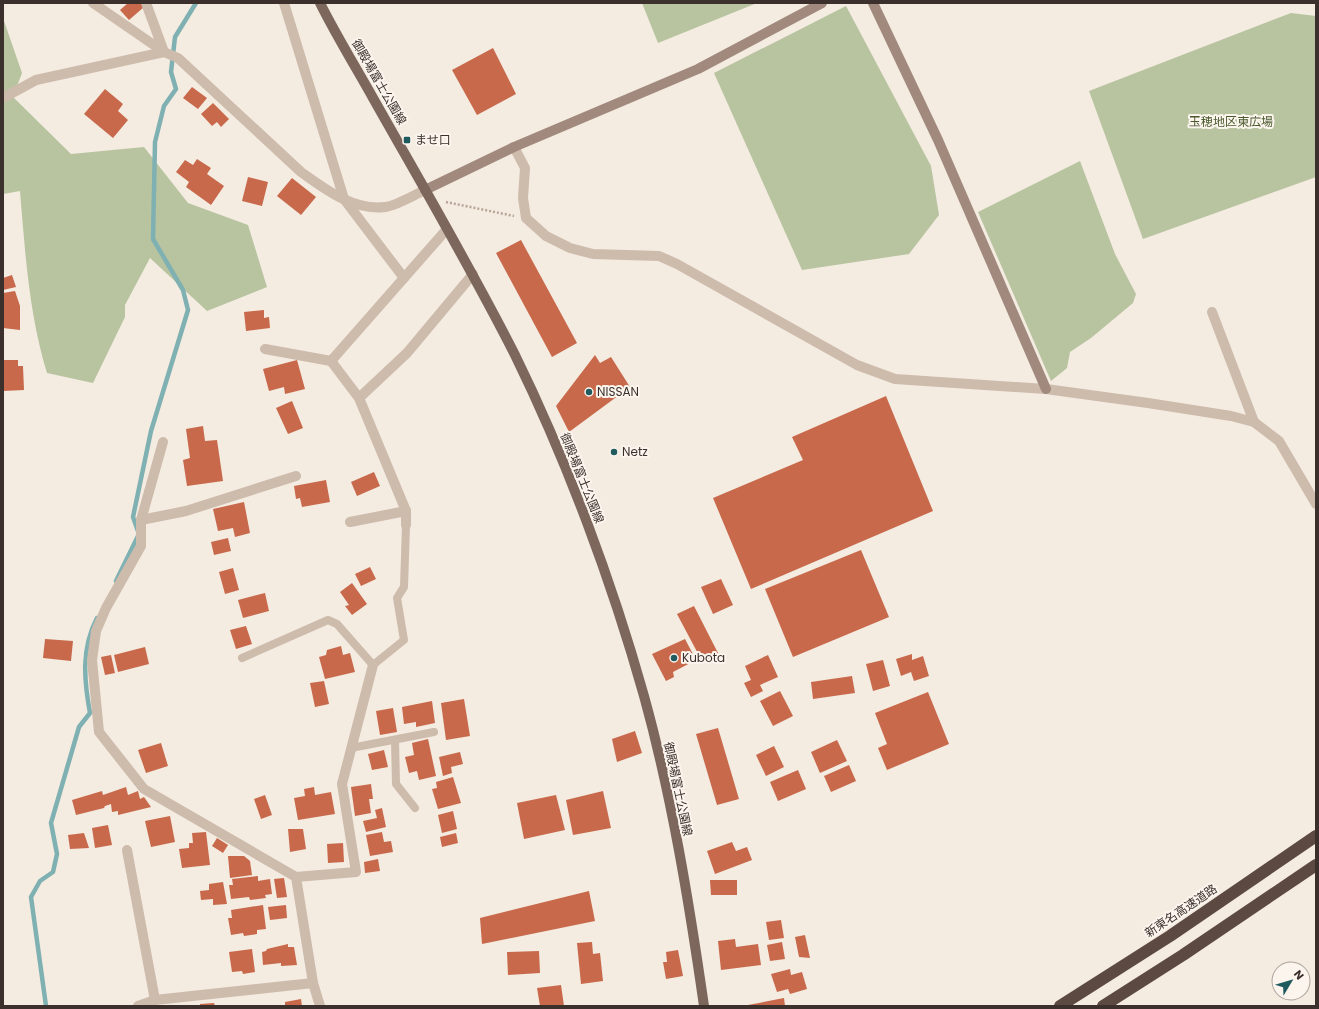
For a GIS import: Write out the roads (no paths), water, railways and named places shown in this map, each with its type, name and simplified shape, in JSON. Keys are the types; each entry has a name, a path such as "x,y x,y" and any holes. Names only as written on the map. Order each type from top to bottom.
{"highway":[{"name":"新東名高速道路","path":"1060,1006 1170,936 1316,836"},
{"path":"1103,1006 1183,955 1316,865"}],"main road":[{"name":"御殿場富士公園線","path":"320,3 473,274 516,358 550,433 578,501 610,587 642,689 671,813 704,1006"}],"street":[{"path":"93,3 164,52 178,58 301,172 323,188 362,207 386,207 428,195 514,147 698,69 822,3"},
{"path":"146,3 164,52"},
{"path":"284,3 344,199 404,278"},
{"path":"873,3 938,140 1046,389"},
{"path":"3,98 36,80 164,52"},
{"path":"514,147 525,168 523,198 526,218 546,236 570,248 593,254 659,256 857,365 895,379 1046,389 1148,402 1231,416 1254,422 1279,441 1316,504"},
{"path":"331,361 447,229"},
{"path":"359,398 407,353 473,274"},
{"path":"1212,312 1254,422"},
{"path":"265,349 331,361 359,398 406,511 406,525"},
{"path":"164,442 141,520 141,546 106,608 96,631 92,660 99,732 144,789 296,877 356,872 342,784 373,665"},
{"path":"141,520 186,511 296,476"},
{"path":"350,522 406,511"},
{"path":"126,850 155,1000"},
{"path":"296,877 313,983 320,1006"},
{"path":"138,1006 155,1000 313,983"}],"lane":[{"path":"242,658 328,620 338,624 373,665 404,640 397,598 404,587 406,525"},
{"path":"351,748 434,732"},
{"path":"395,740 396,784 415,808"}],"waterway":[{"path":"116,581 139,534 133,517 151,431 188,310 183,290 153,239 155,142 164,106 176,89 171,72 175,37 196,3"},
{"path":"46,1006 31,897 40,881 53,872 57,854 51,823 79,727 90,713 86,689 85,665 88,641 97,618"}],"place":[{"name":"ませ口","path":"407,140"},
{"name":"NISSAN","path":"589,392"},
{"name":"Netz","path":"614,452"},
{"name":"Kubota","path":"674,658"}],"park label":[{"name":"玉穂地区東広場","path":"1231,122"}]}
